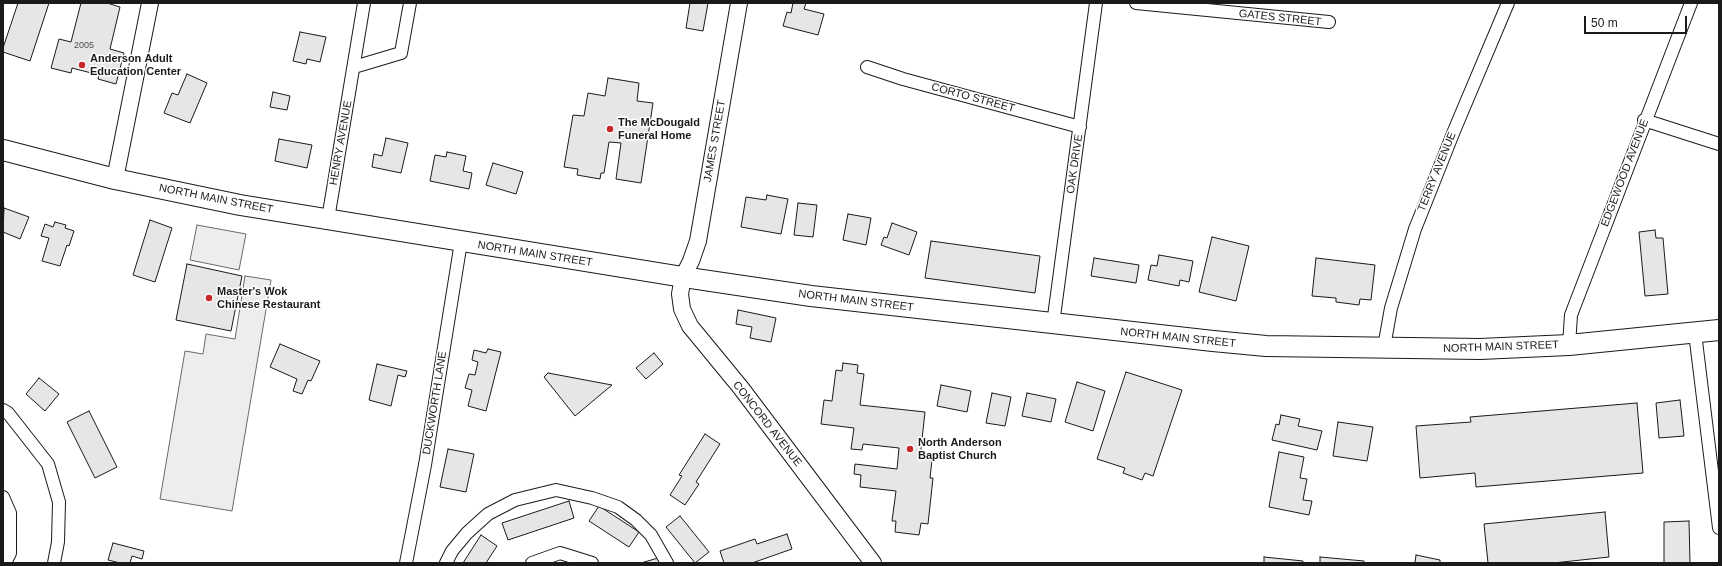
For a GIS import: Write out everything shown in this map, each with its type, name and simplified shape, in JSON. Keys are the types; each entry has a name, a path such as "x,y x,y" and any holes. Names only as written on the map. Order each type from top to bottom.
{"main road":[{"name":"NORTH MAIN STREET","path":"3,150 115,179 240,205 461,242 811,296 1053,324 1255,345 1480,349 1568,345 1719,330"}],"street":[{"path":"115,179 150,3"},
{"name":"HENRY AVENUE","path":"328,219 364,3"},
{"path":"354,67 401,53 410,3"},
{"name":"JAMES STREET","path":"683,277 691,261 698,241 739,3"},
{"name":"OAK DRIVE","path":"1053,324 1096,3"},
{"name":"GATES STREET","path":"1136,3 1329,22"},
{"name":"TERRY AVENUE","path":"1384,347 1391,308 1415,229 1454,131 1508,3"},
{"name":"EDGEWOOD AVENUE","path":"1568,345 1571,315 1644,120 1691,3"},
{"name":"CORTO STREET","path":"867,67 903,79 1080,127"},
{"path":"1644,120 1719,144"},
{"name":"DUCKWORTH LANE","path":"406,563 425,465 461,242"},
{"name":"CONCORD AVENUE","path":"683,277 680,294 682,309 690,326 741,388 873,563"},
{"path":"1695,333 1719,528"},
{"path":"3,410 8,413 48,464 59,502 58,542 54,563"},
{"path":"446,563 452,551 467,532 488,514 515,500 556,490 592,498 618,507 636,520 652,535 666,563"},
{"path":"3,497 10,513 10,553 5,563"},
{"path":"532,563 560,553 592,563"}],"shaded area":[{"path":"197,225 246,234 239,270 190,260"},
{"path":"245,276 271,280 232,511 160,499 185,351 203,354 206,334 235,339"}],"building":[{"path":"18,3 49,3 30,61 3,52"},
{"path":"81,3 107,3 120,7 110,49 124,53 116,84 98,79 99,75 72,68 71,73 51,68 59,39 71,42"},
{"path":"690,3 708,3 703,31 686,28"},
{"path":"793,3 806,3 804,9 824,14 818,35 783,26 787,12 791,13"},
{"path":"300,32 326,37 320,62 307,59 306,64 293,61"},
{"path":"187,74 207,83 190,123 164,113 172,93 178,95"},
{"name":"The McDougald Funeral Home","path":"608,78 639,83 637,101 653,103 641,183 616,179 621,143 609,142 604,173 601,173 600,179 577,175 578,169 564,167 573,115 584,116 588,93 605,96"},
{"path":"273,92 290,96 287,110 270,107"},
{"path":"386,138 408,143 401,173 372,167 374,154 382,156"},
{"path":"279,139 312,145 307,168 275,161"},
{"path":"447,152 466,156 463,171 472,173 469,189 430,181 435,155 446,157"},
{"path":"493,163 523,172 516,194 486,185"},
{"path":"767,195 788,199 781,234 741,227 746,197 766,200"},
{"path":"798,203 817,205 813,237 794,235"},
{"path":"4,208 29,217 20,239 3,232"},
{"path":"848,214 871,218 866,245 843,240"},
{"path":"150,220 172,228 155,282 133,275"},
{"path":"55,222 66,225 65,228 74,231 69,246 67,245 60,266 42,261 49,238 41,236 45,224 53,227"},
{"path":"892,223 917,232 909,255 881,245 884,237 887,238"},
{"path":"1655,230 1656,238 1663,238 1668,294 1645,296 1639,232"},
{"path":"1212,237 1249,246 1236,301 1199,292"},
{"path":"931,241 1040,256 1035,293 925,278"},
{"path":"1159,255 1193,261 1189,282 1180,280 1179,286 1148,280 1151,265 1157,266"},
{"path":"1094,258 1139,265 1136,283 1091,276"},
{"path":"1316,258 1375,265 1371,300 1360,299 1359,305 1336,302 1336,298 1312,296"},
{"name":"Master's Wok Chinese Restaurant","path":"187,264 242,276 231,331 176,320"},
{"path":"738,310 776,318 771,342 750,338 752,327 736,324"},
{"path":"280,344 320,361 311,381 308,380 302,394 293,391 297,379 270,367"},
{"path":"488,349 501,352 486,411 468,406 472,390 465,388 469,374 475,375 478,362 472,360 474,350 486,353"},
{"path":"654,353 663,364 646,379 636,368"},
{"name":"North Anderson Baptist Church","path":"843,363 858,365 857,373 864,374 860,405 925,412 920,458 932,460 930,478 933,478 928,524 921,523 919,535 895,532 896,521 892,521 896,491 860,487 861,475 854,474 855,464 897,469 899,448 863,444 862,450 851,449 854,428 821,424 824,400 832,401 836,370 842,371"},
{"path":"377,364 407,371 405,377 398,375 391,406 369,400"},
{"path":"1126,372 1182,390 1153,476 1145,473 1142,480 1123,473 1125,468 1097,459"},
{"path":"548,373 612,385 575,416 544,377"},
{"path":"39,378 59,394 45,411 26,394"},
{"path":"1077,382 1105,391 1093,431 1065,422"},
{"path":"941,385 971,391 967,412 937,406"},
{"path":"992,393 1011,397 1005,426 986,423"},
{"path":"1027,393 1056,399 1051,422 1022,416"},
{"path":"1680,400 1684,436 1659,438 1656,403"},
{"path":"1637,403 1643,473 1476,487 1475,473 1420,478 1416,426 1471,422 1470,417"},
{"path":"89,411 117,467 95,478 67,422"},
{"path":"1281,415 1300,419 1298,426 1322,431 1317,450 1272,440 1276,424 1279,425"},
{"path":"1338,422 1373,427 1367,461 1333,456"},
{"path":"705,434 720,444 696,482 699,484 685,505 670,495 682,476 679,475"},
{"path":"448,449 474,454 466,492 440,487"},
{"path":"1279,452 1304,457 1300,478 1307,479 1303,500 1312,501 1309,515 1269,507"},
{"path":"569,501 574,518 508,540 502,523"},
{"path":"599,506 639,532 629,547 589,521"},
{"path":"1605,512 1609,557 1553,563 1488,563 1484,524"},
{"path":"680,516 709,552 695,563 666,527"},
{"path":"1689,521 1690,563 1664,563 1664,522"},
{"path":"787,534 792,549 752,563 724,563 720,551 755,539 757,544"},
{"path":"481,535 497,546 486,563 463,563"},
{"path":"113,543 144,551 142,559 132,556 130,563 120,563 108,560"},
{"path":"1416,555 1440,560 1440,563 1415,563"},
{"path":"1264,557 1303,561 1303,563 1264,563"},
{"path":"1320,557 1364,561 1364,563 1320,563"},
{"path":"658,558 659,563 641,563"}],"place":[{"name":"Anderson Adult Education Center","path":"82,65"},
{"name":"The McDougald Funeral Home","path":"610,129"},
{"name":"Master's Wok Chinese Restaurant","path":"209,298"},
{"name":"North Anderson Baptist Church","path":"910,449"}]}
